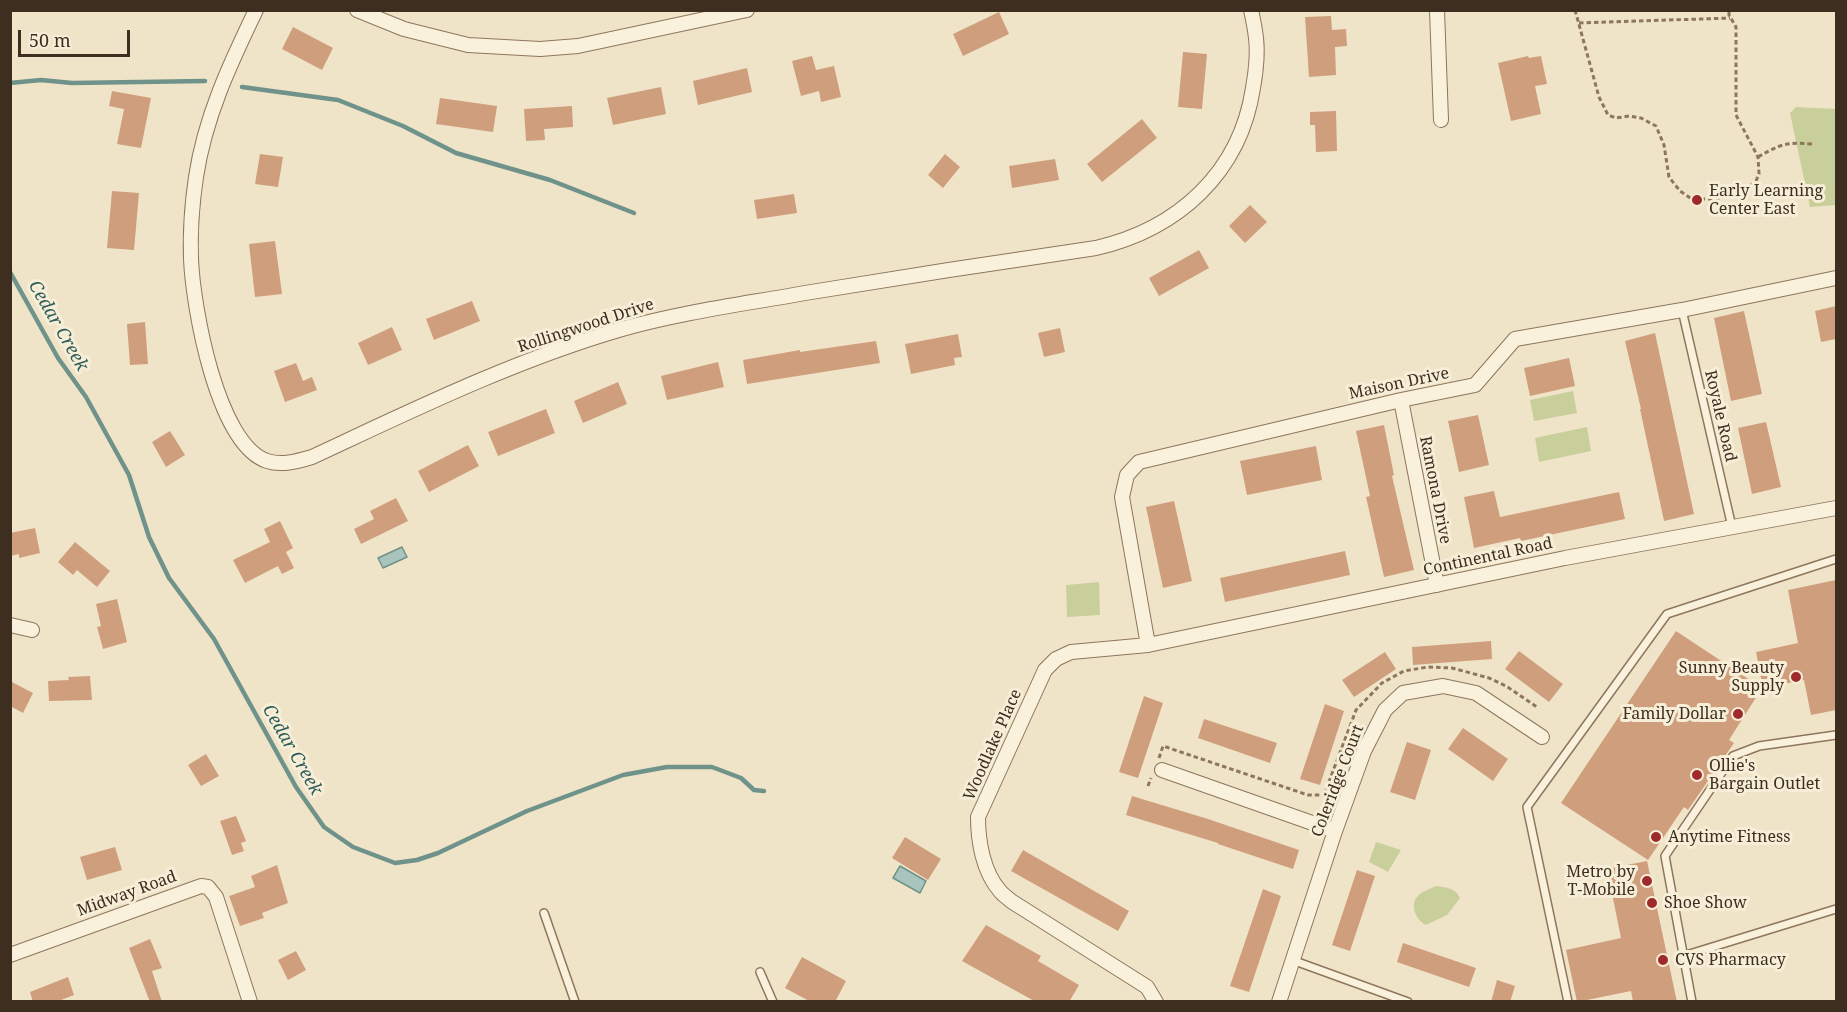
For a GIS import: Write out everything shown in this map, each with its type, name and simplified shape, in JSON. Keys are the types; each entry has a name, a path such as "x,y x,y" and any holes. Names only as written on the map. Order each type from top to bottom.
{"street":[{"name":"Rollingwood Drive","path":"256,10 230,64 206,129 196,177 191,258 201,332 213,378 231,424 237,436 257,456 268,462 283,464 312,456 503,371 587,340 633,326 712,309 1096,248 1139,234 1182,209 1200,195 1229,158 1243,131 1257,67 1256,39 1251,10"},
{"path":"357,10 384,16 404,29 468,45 540,49 578,46 747,10"},
{"path":"1437,10 1441,120"},
{"name":"Maison Drive","path":"1148,645 1122,497 1127,475 1139,462 1401,400 1475,385 1515,339 1682,310 1836,278"},
{"name":"Ramona Drive","path":"1401,400 1437,585"},
{"name":"Continental Road","path":"1148,645 1565,558 1836,508"},
{"path":"10,625 32,630"},
{"name":"Woodlake Place","path":"1148,645 1071,652 1056,659 1045,670 978,816 978,837 988,872 1000,892 1147,987 1156,1002"},
{"name":"Coleridge Court","path":"1279,1002 1364,750 1385,710 1403,693 1443,686 1476,693 1542,737"},
{"path":"1156,772 1335,831"},
{"name":"Midway Road","path":"10,955 201,886 208,888 216,897 250,1002"}],"lane":[{"name":"Royale Road","path":"1682,310 1732,527"},
{"path":"1568,1002 1527,807 1667,614 1836,560"},
{"path":"1692,1002 1665,856 1733,756 1759,746 1836,735"},
{"path":"1683,956 1836,909"},
{"path":"544,913 575,1002"},
{"path":"1292,960 1408,1002"},
{"path":"760,972 773,1002"}],"path":[{"path":"1575,10 1599,97 1608,115 1616,118 1629,116 1641,118 1656,126 1664,145 1670,177 1680,191 1692,199 1715,199 1745,190 1756,181 1759,174 1758,157 1736,115 1736,27 1729,15 1729,10"},
{"path":"1579,23 1731,18"},
{"path":"1758,157 1791,142 1812,144"},
{"path":"1148,786 1156,772 1163,746 1308,795 1324,795 1356,710 1382,683 1404,671 1428,667 1452,668 1489,678 1506,686 1537,707"}],"green space":[{"path":"1796,107 1836,109 1836,205 1810,207 1790,113"},
{"path":"1573,391 1577,413 1534,421 1530,400"},
{"path":"1587,427 1591,451 1539,462 1535,438"},
{"path":"1099,582 1100,615 1067,617 1066,585"},
{"path":"1376,842 1401,850 1388,872 1369,862"},
{"path":"1436,886 1453,890 1460,898 1447,915 1426,925 1415,912 1415,900 1424,891"}],"water":[{"path":"402,547 407,557 383,568 378,558"},
{"path":"900,866 926,881 920,893 893,878"}],"building":[{"path":"999,12 1009,34 963,56 953,34"},
{"path":"1331,16 1332,30 1346,29 1347,46 1335,47 1336,75 1309,77 1305,17"},
{"path":"293,27 333,48 322,70 282,49"},
{"path":"1183,52 1207,54 1202,109 1178,107"},
{"path":"812,56 816,70 834,66 841,97 821,102 819,91 801,96 792,61"},
{"path":"1528,56 1529,58 1541,56 1547,84 1535,86 1541,114 1511,121 1498,63"},
{"path":"747,68 752,92 698,105 693,81"},
{"path":"661,87 666,114 613,125 607,98"},
{"path":"112,91 151,98 141,148 117,144 124,109 109,106"},
{"path":"440,98 497,106 493,132 436,124"},
{"path":"572,106 573,127 544,129 545,140 526,141 524,109"},
{"path":"1336,111 1337,151 1316,152 1315,125 1310,125 1310,112"},
{"path":"1142,119 1157,138 1102,182 1087,164"},
{"path":"260,154 283,157 278,187 255,184"},
{"path":"945,154 960,167 943,188 928,175"},
{"path":"1055,159 1059,180 1012,188 1009,166"},
{"path":"112,191 139,193 134,250 107,248"},
{"path":"794,194 797,213 757,219 754,200"},
{"path":"1250,205 1267,222 1245,243 1229,226"},
{"path":"275,241 282,294 255,297 249,244"},
{"path":"1199,250 1209,268 1159,296 1149,278"},
{"path":"472,301 480,321 434,340 426,319"},
{"path":"1836,306 1836,339 1821,342 1815,311"},
{"path":"1744,311 1762,394 1731,401 1714,318"},
{"path":"145,322 148,364 130,365 127,324"},
{"path":"392,327 402,350 368,365 358,343"},
{"path":"1060,328 1065,352 1044,357 1038,333"},
{"path":"1655,333 1694,514 1664,521 1625,341"},
{"path":"958,334 962,357 954,358 955,365 911,374 905,344"},
{"path":"876,341 880,363 747,384 743,360 800,350 800,352"},
{"path":"1569,358 1575,386 1530,396 1524,368"},
{"path":"718,362 724,387 667,400 661,376"},
{"path":"296,363 303,381 312,377 317,390 285,402 274,371"},
{"path":"618,382 627,404 583,423 574,401"},
{"path":"546,409 555,433 498,456 488,432"},
{"path":"1478,415 1489,465 1459,472 1448,421"},
{"path":"1766,422 1781,487 1752,494 1738,428"},
{"path":"1384,425 1394,475 1392,476 1414,570 1384,577 1366,497 1370,496 1356,431"},
{"path":"170,431 185,455 166,467 152,442"},
{"path":"468,445 479,466 429,492 418,471"},
{"path":"1316,446 1322,480 1247,495 1240,461"},
{"path":"1494,491 1500,517 1619,492 1625,519 1521,541 1520,538 1474,548 1464,497"},
{"path":"396,498 408,521 361,544 354,529 374,519 370,511"},
{"path":"1174,501 1192,581 1163,588 1146,507"},
{"path":"280,521 293,548 286,552 294,568 282,574 278,566 245,583 233,560 270,542 264,529"},
{"path":"35,528 40,553 19,558 19,554 10,556 10,533"},
{"path":"75,542 110,571 97,587 77,570 73,575 58,562"},
{"path":"1345,551 1350,575 1225,602 1220,578"},
{"path":"1836,580 1836,710 1811,715 1804,680 1763,688 1756,652 1798,643 1788,590"},
{"path":"117,599 127,642 103,649 97,627 101,626 96,604"},
{"path":"1676,631 1762,688 1729,740 1734,743 1688,810 1684,807 1648,860 1561,803"},
{"path":"1491,641 1492,659 1413,665 1412,647"},
{"path":"1519,651 1563,684 1549,702 1505,669"},
{"path":"1385,652 1396,669 1354,697 1342,680"},
{"path":"90,676 92,700 49,701 48,681"},
{"path":"10,681 33,693 23,713 10,706"},
{"path":"1144,696 1163,703 1138,778 1119,772"},
{"path":"1325,704 1344,711 1320,785 1300,779"},
{"path":"1204,719 1277,743 1270,763 1198,738"},
{"path":"1463,728 1508,759 1493,781 1448,749"},
{"path":"1407,742 1431,750 1415,800 1390,792"},
{"path":"206,754 219,776 201,786 188,765"},
{"path":"1132,796 1299,850 1293,869 1126,815"},
{"path":"236,816 246,841 241,843 244,851 232,855 220,821"},
{"path":"905,837 941,859 928,880 892,858"},
{"path":"115,847 122,870 87,880 80,857"},
{"path":"1023,850 1129,911 1118,931 1011,871"},
{"path":"1647,861 1677,1002 1633,1002 1631,991 1577,1002 1566,950 1621,938 1607,869"},
{"path":"277,865 288,903 262,913 264,918 240,926 229,896 255,887 251,876"},
{"path":"1357,870 1375,876 1350,951 1332,945"},
{"path":"1263,889 1281,896 1249,992 1230,986"},
{"path":"986,925 1041,956 1038,961 1079,985 1069,1002 1036,1002 962,961"},
{"path":"150,939 162,968 152,971 162,1002 150,1002 129,948"},
{"path":"1403,943 1476,968 1469,987 1397,962"},
{"path":"296,951 306,970 288,980 278,960"},
{"path":"802,957 846,981 835,1002 811,1002 785,988"},
{"path":"68,977 74,995 56,1002 33,1002 30,992"},
{"path":"1497,980 1515,986 1510,1002 1491,1002"}],"waterway":[{"path":"10,83 41,80 72,83 205,81"},
{"path":"242,87 338,100 403,126 456,153 550,180 634,213"},
{"name":"Cedar Creek","path":"10,272 58,358 86,397 129,475 149,537 169,578 214,639 296,787 324,827 353,847 395,863 417,860 438,853 527,811 623,775 667,767 712,767 741,778 754,790 764,791"}],"place":[{"name":"Early Learning Center East","path":"1697,200"},
{"name":"Sunny Beauty Supply","path":"1796,677"},
{"name":"Family Dollar","path":"1738,714"},
{"name":"Ollie's Bargain Outlet","path":"1697,775"},
{"name":"Anytime Fitness","path":"1656,837"},
{"name":"Metro by T-Mobile","path":"1647,881"},
{"name":"Shoe Show","path":"1652,903"},
{"name":"CVS Pharmacy","path":"1663,960"}]}
